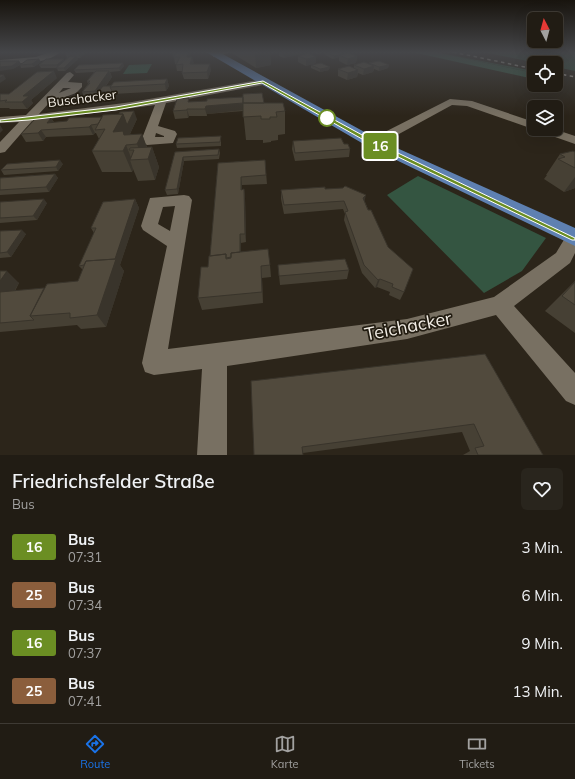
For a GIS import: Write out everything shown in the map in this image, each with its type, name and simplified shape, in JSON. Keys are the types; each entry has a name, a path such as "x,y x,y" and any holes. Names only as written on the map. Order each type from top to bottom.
{"main road":[{"path":"247,73 373,143 575,238"}],"street":[{"name":"Buschacker","path":"0,149 70,75"},
{"name":"Buschacker","path":"0,120 29,119 162,100 263,82"},
{"path":"48,100 73,91 79,84 60,85"},
{"path":"152,128 162,100"},
{"path":"373,143 450,102 468,103 527,124"},
{"path":"563,136 575,140"},
{"name":"Teichacker","path":"176,243 154,363 408,329 500,305 563,258 575,238"},
{"path":"500,305 575,392"},
{"path":"212,455 215,356"}],"green space":[{"path":"508,73 527,73 527,77"},
{"path":"418,176 546,238 522,271 484,293 387,195"}],"building":[{"path":"35,73 51,73 23,96 29,96 22,102 5,102 7,100 0,101 0,94 9,94"},
{"path":"94,73 107,73 95,91 82,92 90,83 88,83 90,81 87,81"},
{"path":"167,79 165,84 110,87 114,82"},
{"path":"103,86 111,86 112,91 99,91"},
{"path":"262,93 264,103 243,103 243,94"},
{"path":"243,97 243,103 206,106 205,109 173,111 177,99 189,98 188,102 207,101 207,99"},
{"path":"243,103 283,103 285,111 276,112 277,117 270,117 270,119 261,119 261,116 243,117"},
{"path":"134,111 127,125 123,114 119,114 120,112"},
{"path":"123,114 113,132 123,131 124,135 142,134 137,144 126,145 123,151 92,151 105,129 95,130 103,115"},
{"path":"102,117 98,124 91,125 89,127 41,130 38,133 21,134 35,119 51,118 47,123 67,121 69,118"},
{"path":"221,136 220,142 176,144 178,138"},
{"path":"341,138 344,144 348,144 350,149 295,153 293,141"},
{"path":"152,147 148,159 130,160 134,150 129,150 130,148"},
{"path":"219,149 218,155 183,157 177,189 165,190 175,152"},
{"path":"573,151 575,152 575,168 558,159 565,157 560,154"},
{"path":"60,160 56,167 1,170 7,164"},
{"path":"265,160 266,175 241,177 241,190 244,189 245,234 240,234 240,252 231,253 231,257 226,258 226,254 210,256 218,163"},
{"path":"55,174 46,187 0,190 0,178"},
{"path":"345,186 366,195 363,198 368,210 371,210 388,247 413,269 404,292 392,287 393,284 380,279 378,280 364,265 345,212 348,211 344,201 284,205 281,190 325,187 325,189 343,188"},
{"path":"44,199 33,216 0,218 0,202"},
{"path":"135,199 115,259 86,261 84,265 79,266 96,228 91,228 103,202"},
{"path":"22,230 7,252 0,253 0,231"},
{"path":"268,249 270,265 261,266 262,292 198,298 201,267 208,267 209,256 226,254 226,259 231,258 231,253"},
{"path":"116,259 97,315 70,318 70,313 30,316 47,284 78,281 86,261"},
{"path":"345,259 349,270 279,276 278,265"},
{"path":"0,271 7,271 0,281"},
{"path":"575,282 575,305 562,296"},
{"path":"44,288 30,316 34,320 0,323 0,292"},
{"path":"485,354 543,455 478,455 475,448 484,446 474,424 302,447 303,455 254,455 251,381"}],"railway":[{"path":"563,74 575,77"}],"bus line":[{"name":"16","path":"0,120 29,119 116,108 263,82 373,143 575,238"}]}
